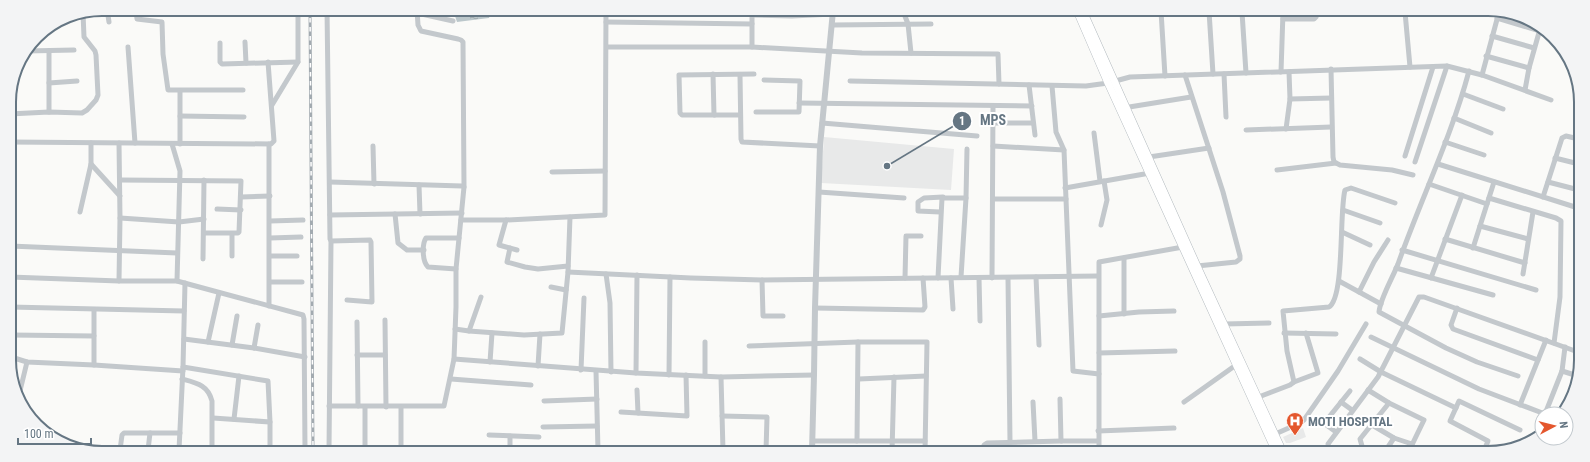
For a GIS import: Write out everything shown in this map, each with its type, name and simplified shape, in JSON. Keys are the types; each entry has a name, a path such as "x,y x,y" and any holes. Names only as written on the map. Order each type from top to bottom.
{"main road":[{"path":"1079,16 1149,157 1224,324 1255,399 1272,436 1279,446"},
{"path":"1085,16 1111,82"},
{"path":"1124,108 1150,173 1236,365 1255,399"},
{"path":"1272,436 1274,446"}],"street":[{"path":"108,16 109,22"},
{"path":"137,16 137,18 162,22 167,88 169,91 243,90"},
{"path":"272,105 298,62 298,16"},
{"path":"327,16 331,241 329,446"},
{"path":"329,406 444,406 451,379 454,359 456,269 464,187 463,42 458,39 421,31 418,28 417,16"},
{"path":"433,16 453,21"},
{"path":"461,220 506,220 604,215 607,47 606,16"},
{"path":"752,16 752,47"},
{"path":"812,446 820,146 833,16"},
{"path":"905,16 908,24 911,53"},
{"path":"1161,16 1165,76"},
{"path":"1208,16 1213,74"},
{"path":"1242,16 1246,73"},
{"path":"1281,72 1283,19 1314,19 1316,16"},
{"path":"1406,16 1410,67"},
{"path":"1482,76 1497,17"},
{"path":"16,115 49,112 82,113 87,110 97,99 96,55 95,51 84,37 83,18"},
{"path":"1508,19 1522,24"},
{"path":"606,22 752,24"},
{"path":"832,25 931,24"},
{"path":"1525,90 1529,68 1539,33"},
{"path":"1492,36 1534,48"},
{"path":"245,42 246,63"},
{"path":"220,43 221,64 298,62"},
{"path":"128,47 135,144"},
{"path":"607,47 752,47 862,53 998,54 999,84"},
{"path":"33,51 74,50"},
{"path":"49,51 49,112"},
{"path":"1486,56 1529,68"},
{"path":"16,142 135,144 273,143 272,105 268,62"},
{"path":"850,82 1086,86 1130,77 1447,66 1469,71 1552,100"},
{"path":"1415,162 1447,66"},
{"path":"1405,156 1433,67"},
{"path":"1331,69 1331,127 1333,157 1336,163"},
{"path":"1469,71 1438,164 1379,310 1380,314 1476,362 1518,376"},
{"path":"1286,129 1290,99 1289,72"},
{"path":"740,115 681,114 679,83 680,74 754,74"},
{"path":"713,74 714,115"},
{"path":"1224,74 1226,117"},
{"path":"740,75 742,142 820,146"},
{"path":"1185,75 1223,192 1240,259 1236,262 1197,266"},
{"path":"756,112 798,113 799,80 764,80"},
{"path":"49,83 77,81"},
{"path":"1030,85 1035,135"},
{"path":"1052,86 1056,132 1064,150 1073,371 1100,374"},
{"path":"180,91 180,144"},
{"path":"1462,94 1503,109"},
{"path":"1124,108 1192,97"},
{"path":"1290,99 1331,98"},
{"path":"799,103 1032,106"},
{"path":"992,278 993,106"},
{"path":"180,116 244,117"},
{"path":"1454,118 1491,133"},
{"path":"822,123 977,136"},
{"path":"993,123 1034,123"},
{"path":"1246,130 1331,127"},
{"path":"1094,133 1102,181 1108,200 1101,224"},
{"path":"1543,197 1555,158 1564,136 1574,138"},
{"path":"1446,142 1484,155"},
{"path":"80,212 91,164 91,143"},
{"path":"119,143 119,281"},
{"path":"172,144 180,168 177,281"},
{"path":"269,144 269,306"},
{"path":"373,146 374,184"},
{"path":"993,146 1064,150"},
{"path":"1149,157 1209,148"},
{"path":"961,277 966,198 967,149"},
{"path":"1555,158 1574,163"},
{"path":"1277,170 1336,163 1340,165 1392,170 1413,175"},
{"path":"91,164 120,196"},
{"path":"1438,164 1574,207"},
{"path":"552,172 605,171"},
{"path":"1065,188 1150,173"},
{"path":"120,180 240,180 242,183 238,234 204,233"},
{"path":"203,259 204,180"},
{"path":"330,182 464,187"},
{"path":"1472,248 1494,182"},
{"path":"1548,182 1574,189"},
{"path":"1429,184 1487,204"},
{"path":"419,186 420,214"},
{"path":"1294,382 1284,333 1283,311 1331,306 1339,281 1344,192 1346,188 1395,203"},
{"path":"818,192 904,198"},
{"path":"1431,278 1462,195"},
{"path":"241,197 270,196"},
{"path":"940,212 918,212 918,202 921,199 928,197 966,198"},
{"path":"938,278 940,212 941,199 943,198"},
{"path":"1489,198 1556,218 1562,224 1560,293 1558,322 1554,343"},
{"path":"993,199 1066,199"},
{"path":"217,209 241,210"},
{"path":"1343,210 1380,223"},
{"path":"1523,274 1533,212"},
{"path":"330,215 462,213"},
{"path":"395,214 398,243 407,250 424,250"},
{"path":"455,329 492,333 563,333 568,272 570,217"},
{"path":"120,218 178,222 204,219"},
{"path":"270,221 303,220"},
{"path":"506,220 499,245 517,250"},
{"path":"1480,226 1528,240"},
{"path":"1342,232 1370,245"},
{"path":"232,234 232,256"},
{"path":"905,278 906,236 921,236"},
{"path":"270,238 301,237"},
{"path":"456,269 428,267 425,262 424,242 426,238 459,238"},
{"path":"1445,239 1525,263"},
{"path":"331,241 370,240 371,242 372,302 347,300"},
{"path":"1359,292 1374,262 1388,240"},
{"path":"16,246 177,253"},
{"path":"1098,446 1100,374 1099,262 1183,247"},
{"path":"510,248 507,262 538,269 568,266"},
{"path":"1402,250 1536,290"},
{"path":"270,256 297,256"},
{"path":"1124,258 1124,314"},
{"path":"1396,268 1493,295"},
{"path":"568,272 762,280 1098,276"},
{"path":"606,274 610,303 611,372"},
{"path":"636,373 637,275"},
{"path":"16,277 119,281 177,281 304,316 305,446"},
{"path":"668,375 670,277"},
{"path":"1036,277 1039,345"},
{"path":"815,308 923,310 925,307 923,278"},
{"path":"951,278 953,309"},
{"path":"979,278 980,321"},
{"path":"1008,278 1010,442"},
{"path":"762,280 763,316 784,316"},
{"path":"1339,281 1381,304"},
{"path":"270,282 302,282"},
{"path":"179,446 185,283"},
{"path":"551,287 566,290"},
{"path":"208,342 219,293"},
{"path":"469,331 481,297"},
{"path":"1328,446 1328,444 1336,432 1381,372 1420,297 1457,308 1574,350"},
{"path":"581,370 584,298"},
{"path":"16,307 184,311"},
{"path":"1457,308 1451,325 1453,329 1538,360"},
{"path":"94,310 94,365"},
{"path":"1099,316 1174,311"},
{"path":"232,345 237,316"},
{"path":"385,320 386,407"},
{"path":"357,322 358,406"},
{"path":"1224,324 1268,323"},
{"path":"1272,436 1304,420 1338,371 1366,324"},
{"path":"254,348 258,325"},
{"path":"490,362 492,333"},
{"path":"1284,333 1336,334"},
{"path":"1255,399 1318,373 1306,333"},
{"path":"538,366 540,334"},
{"path":"16,335 94,336"},
{"path":"1371,337 1479,389 1534,410"},
{"path":"184,339 254,348 305,357"},
{"path":"1520,405 1546,340"},
{"path":"705,342 705,376"},
{"path":"857,441 859,379 858,342"},
{"path":"749,346 858,342 927,342 925,446"},
{"path":"1548,406 1562,371 1565,346"},
{"path":"1100,353 1175,351"},
{"path":"357,355 385,355"},
{"path":"16,359 27,362 183,369 268,381 270,446"},
{"path":"454,359 581,370 668,375 721,377 814,375"},
{"path":"1360,359 1381,372 1456,408"},
{"path":"21,387 27,362"},
{"path":"1184,402 1236,365"},
{"path":"596,371 598,446"},
{"path":"1562,371 1572,374"},
{"path":"621,412 688,416 686,375"},
{"path":"234,419 240,376"},
{"path":"859,379 926,376"},
{"path":"721,377 723,446"},
{"path":"892,446 894,377"},
{"path":"182,379 198,383 208,390 212,401 212,446"},
{"path":"451,379 531,385"},
{"path":"637,390 638,413"},
{"path":"1368,390 1389,403 1424,420 1412,444 1394,438 1372,425"},
{"path":"1336,432 1325,424 1325,422 1350,391"},
{"path":"544,401 597,399"},
{"path":"1060,399 1061,441"},
{"path":"1486,446 1488,441 1450,421 1459,401 1520,430"},
{"path":"1034,402 1035,441"},
{"path":"1342,402 1352,410"},
{"path":"1362,446 1360,440 1389,403"},
{"path":"364,407 365,446"},
{"path":"401,407 401,446"},
{"path":"722,416 767,417 766,446"},
{"path":"213,418 270,422"},
{"path":"543,428 597,426"},
{"path":"1098,431 1174,428"},
{"path":"121,446 122,435 124,433 180,433"},
{"path":"148,446 150,433"},
{"path":"489,434 539,437"},
{"path":"510,436 510,446"},
{"path":"1389,446 1394,438"},
{"path":"813,441 925,441"},
{"path":"985,446 985,444 1010,442 1098,441"}],"shaded area":[{"path":"824,137 954,149 951,190 821,183"},
{"name":"MOTI HOSPITAL","path":"1303,428 1306,437 1286,443 1283,437"}],"water":[{"path":"455,16 490,16 489,18 457,22"}],"railway":[{"path":"310,16 313,446"}],"place":[{"name":"MPS","path":"887,166"},
{"name":"MOTI HOSPITAL","path":"1295,436"}]}
